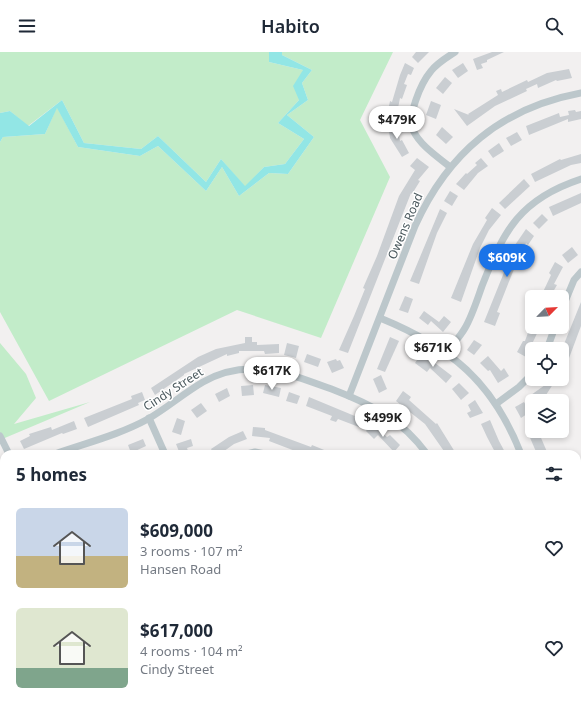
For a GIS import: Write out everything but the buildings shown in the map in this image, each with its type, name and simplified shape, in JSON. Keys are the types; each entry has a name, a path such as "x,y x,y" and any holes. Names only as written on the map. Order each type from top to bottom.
{"street":[{"path":"450,167 414,133 411,121 413,110 427,76 437,65 455,52"},
{"name":"Owens Road","path":"350,396 422,210 436,185 450,167 475,142 511,118 540,104 581,93"},
{"path":"446,353 469,321 496,252 508,230 525,210 545,195 555,189 581,179"},
{"path":"569,292 574,280 581,272"},
{"path":"380,318 417,334 446,353 476,379 496,404 508,423 519,450"},
{"name":"Cindy Street","path":"73,450 119,433 149,418 210,378 243,369 268,370 286,373 350,396 378,409 394,419 412,436 424,450"},
{"path":"496,404 525,381"},
{"path":"149,418 163,450"},
{"path":"0,436 7,450"}],"green space":[{"path":"0,52 269,52 269,62 303,70 299,100 278,123 304,139 285,164 264,167 245,187 221,159 206,182 158,136 141,149 84,143 62,100 28,126 10,111 0,113"},
{"path":"282,52 393,52 360,120 390,177 321,338 237,310 49,401 0,312 0,142 3,137 45,134 57,107 78,147 140,156 158,146 206,191 222,167 239,196 269,173 288,174 314,137 287,115 308,100 302,83 312,70 282,55"},
{"path":"0,343 26,374 36,398 14,424 90,402 0,440"}],"water":[{"path":"269,52 282,52 282,55 312,70 302,83 308,100 287,115 314,137 288,174 269,173 239,196 222,167 206,191 158,146 140,156 78,147 57,108 45,134 3,137 0,142 0,113 10,111 29,126 62,100 84,143 141,149 158,136 206,182 221,159 245,186 264,167 285,164 304,139 278,123 299,100 293,86 303,70 269,62"}]}
